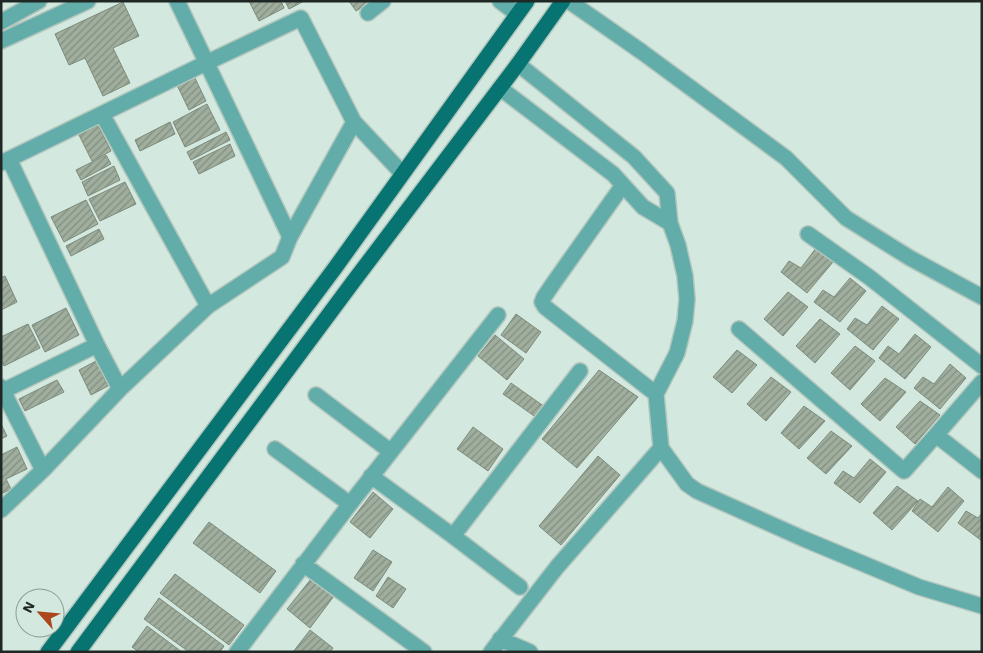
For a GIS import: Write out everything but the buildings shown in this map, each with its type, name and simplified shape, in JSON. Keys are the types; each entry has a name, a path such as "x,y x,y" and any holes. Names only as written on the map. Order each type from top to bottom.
{"main road":[{"path":"48,652 334,268 527,1"},
{"path":"78,652 518,64 563,1"}],"street":[{"path":"39,1 3,17 8,37 88,1"},
{"path":"177,1 290,237"},
{"path":"368,13 383,1"},
{"path":"500,1 517,14"},
{"path":"569,1 786,158 846,218 910,258 982,297"},
{"path":"120,389 5,161 301,18 354,122 402,173"},
{"path":"518,64 634,157 667,193 670,223 678,245 685,276 687,299 685,322 677,353 656,394 661,448 687,484 697,491 804,539 919,587 982,606"},
{"path":"500,88 613,174 643,207 670,223"},
{"path":"102,114 208,306"},
{"path":"1,510 43,470 120,389 208,306 282,257 290,237 354,122"},
{"path":"623,185 549,289 542,302 545,307 656,394"},
{"path":"808,234 869,277 982,366"},
{"path":"240,651 303,564 498,315"},
{"path":"739,329 904,471 982,382"},
{"path":"43,470 2,389 97,345"},
{"path":"453,536 580,371"},
{"path":"316,395 390,451"},
{"path":"936,436 982,471"},
{"path":"490,652 557,567 661,448"},
{"path":"275,449 350,504"},
{"path":"371,476 520,588"},
{"path":"303,564 424,652"},
{"path":"500,639 530,652"}]}
